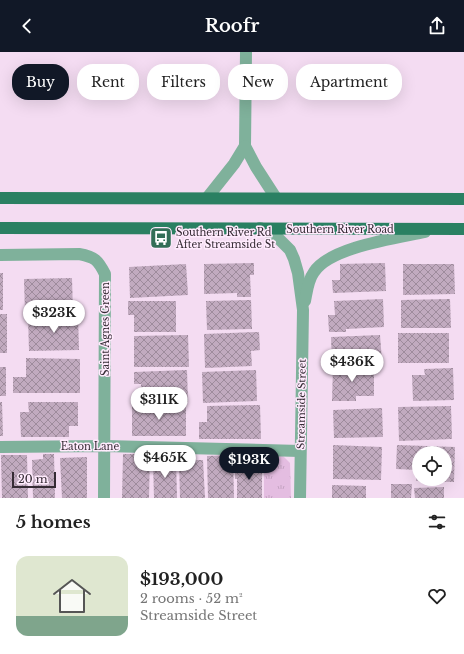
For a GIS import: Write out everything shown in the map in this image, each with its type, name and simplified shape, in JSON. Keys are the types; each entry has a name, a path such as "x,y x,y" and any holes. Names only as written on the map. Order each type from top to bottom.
{"main road":[{"path":"0,198 464,199"},
{"name":"Southern River Road","path":"0,228 464,229"}],"street":[{"path":"246,52 245,146 256,167 276,198"},
{"path":"207,198 234,164 245,146"},
{"name":"Streamside Street","path":"260,228 275,236 290,250 298,273 303,310 300,498"},
{"name":"Streamside Street","path":"303,310 310,278 314,270 325,261 367,244 436,229"},
{"name":"Saint Agnes Green","path":"0,255 79,254 90,256 100,263 105,274 104,498"},
{"name":"Eaton Lane","path":"0,447 105,446 300,451"}],"green space":[{"path":"264,454 283,456 290,463 291,498 264,498"}],"building":[{"path":"254,263 254,275 250,275 251,297 237,297 237,293 204,294 204,264"},
{"path":"385,263 386,291 333,293 332,280 340,280 340,264"},
{"path":"186,264 188,295 130,298 129,267"},
{"path":"403,264 454,264 455,294 403,295"},
{"path":"0,273 3,273 3,310 0,310"},
{"path":"72,278 73,312 25,313 24,279"},
{"path":"383,299 384,327 346,329 346,332 329,332 328,315 335,315 334,301"},
{"path":"450,299 451,328 401,328 401,300"},
{"path":"251,300 252,329 207,330 206,301"},
{"path":"128,301 176,301 176,332 134,332 134,315 128,315"},
{"path":"0,314 7,314 7,353 0,353"},
{"path":"78,316 79,350 29,351 28,317"},
{"path":"259,332 260,350 251,351 252,366 205,368 204,334"},
{"path":"398,333 449,333 449,363 398,363"},
{"path":"188,335 189,367 134,367 134,336"},
{"path":"380,335 382,361 332,364 331,337"},
{"path":"26,358 80,359 80,393 13,393 13,377 26,377"},
{"path":"0,367 6,367 6,396 0,396"},
{"path":"333,367 374,368 374,396 356,396 356,401 332,401"},
{"path":"453,368 454,400 413,401 412,375 425,375 424,369"},
{"path":"187,370 188,402 142,404 141,384 134,384 134,372"},
{"path":"256,370 257,401 203,403 202,372"},
{"path":"0,402 2,402 3,436 0,436"},
{"path":"28,402 78,402 78,426 69,426 69,437 21,437 20,412 29,412"},
{"path":"260,405 261,439 199,439 199,422 207,422 207,406"},
{"path":"132,406 186,406 186,436 132,436"},
{"path":"451,406 452,439 399,441 398,407"},
{"path":"382,408 383,437 334,438 333,410"},
{"path":"333,445 382,447 381,480 333,479"},
{"path":"397,445 426,446 412,446 412,470 396,469"},
{"path":"452,447 455,447 454,482 452,482"},
{"path":"43,454 54,454 55,498 33,498 32,460 43,459"},
{"path":"123,454 150,454 149,498 122,498"},
{"path":"1,455 27,455 28,498 2,498"},
{"path":"233,455 234,498 208,498 207,456"},
{"path":"87,457 87,498 62,498 60,458"},
{"path":"176,460 177,498 154,498 153,461"},
{"path":"179,460 203,460 205,498 180,498"},
{"path":"235,464 249,464 249,466 254,466 254,464 259,464 259,466 262,466 262,498 237,498"},
{"path":"391,484 412,484 411,498 391,498"},
{"path":"332,485 366,486 366,498 332,498"},
{"path":"444,487 444,498 415,498 414,488"}],"place":[{"name":"Southern River Rd After Streamside St","path":"161,238"}]}
